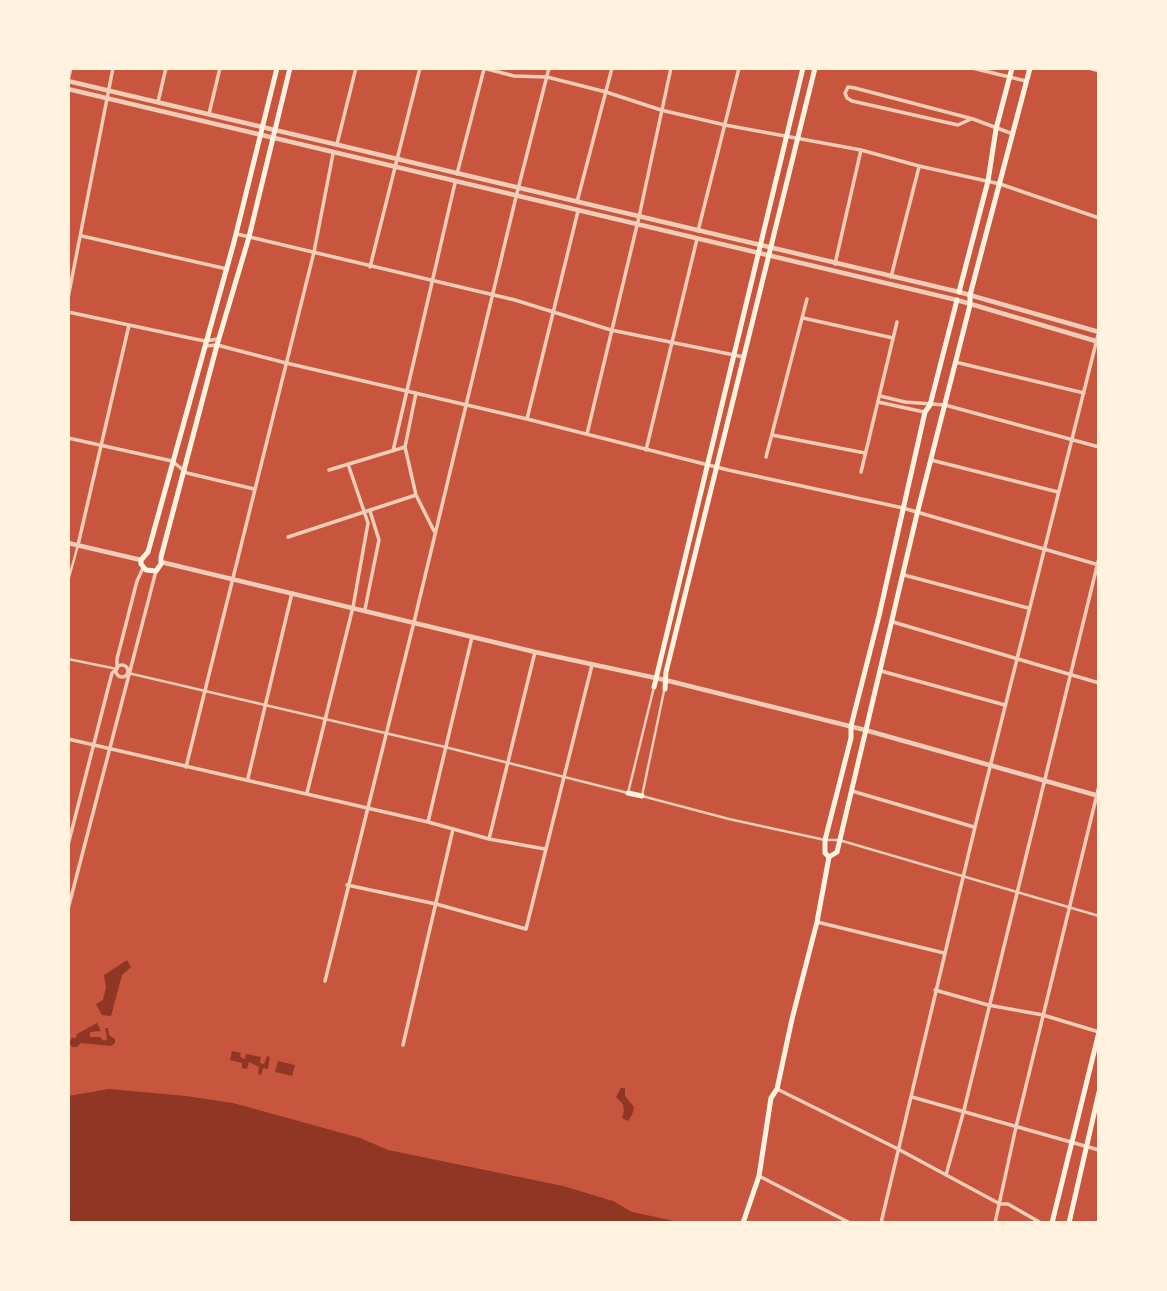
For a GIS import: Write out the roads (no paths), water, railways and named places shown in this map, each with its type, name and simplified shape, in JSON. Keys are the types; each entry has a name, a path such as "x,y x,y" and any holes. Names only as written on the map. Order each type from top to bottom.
{"main road":[{"path":"277,68 237,234 204,343 148,552 141,560 143,568 156,571 161,562 160,557 218,342 249,237 290,68"},
{"path":"654,687 654,678 803,68"},
{"path":"665,689 665,680 815,68"},
{"path":"958,292 988,181 996,129 1012,68"},
{"path":"743,1223 759,1176 771,1098 777,1089 830,857 837,852 917,514 970,305 970,295 1030,68"},
{"path":"830,857 825,853 825,840 851,738 851,726 879,617 925,412 930,405 957,300"},
{"path":"682,567 692,569"},
{"path":"879,617 893,622"},
{"path":"628,793 642,796"},
{"path":"1052,1223 1099,1032"},
{"path":"1069,1223 1099,1092"}],"street":[{"path":"71,68 68,81 958,292 1099,332 1028,608 1018,659 880,1223"},
{"path":"68,298 113,68"},
{"path":"158,102 166,68"},
{"path":"209,115 220,68"},
{"path":"337,146 356,68"},
{"path":"370,267 420,68"},
{"path":"457,174 483,68 514,76 548,77 661,110 725,125 861,150 999,184 1099,218"},
{"path":"325,981 518,188 550,68"},
{"path":"577,202 612,68"},
{"path":"587,434 639,217 671,68"},
{"path":"698,231 739,68"},
{"path":"972,68 1026,81"},
{"path":"1089,68 1099,71"},
{"path":"971,119 958,125 852,101 845,93 849,87 971,119 1013,134"},
{"path":"68,89 454,183 957,300 1097,342"},
{"path":"835,264 861,150"},
{"path":"186,768 314,252 333,154"},
{"path":"891,277 919,166"},
{"path":"393,450 454,183"},
{"path":"527,419 578,211"},
{"path":"237,234 492,295 611,330 744,357"},
{"path":"81,236 227,269"},
{"path":"646,450 697,239"},
{"path":"957,300 958,292"},
{"path":"766,457 807,299"},
{"path":"68,312 204,343 218,342 286,363 903,509 1098,565"},
{"path":"802,318 893,338"},
{"path":"861,471 897,322"},
{"path":"68,581 129,326"},
{"path":"955,362 1084,393"},
{"path":"416,393 405,447 416,495 435,533"},
{"path":"880,396 945,405 1099,447"},
{"path":"878,402 925,412"},
{"path":"772,435 865,453"},
{"path":"68,438 172,461 184,470 254,489"},
{"path":"329,470 405,447"},
{"path":"931,460 1058,492"},
{"path":"348,464 379,540 365,609"},
{"path":"288,537 416,495"},
{"path":"307,793 353,607 369,523 367,512"},
{"path":"68,543 141,560"},
{"path":"946,1175 1099,558"},
{"path":"161,562 851,726 1098,796"},
{"path":"143,568 137,581 117,659 117,673 121,677 128,673 628,793 654,687"},
{"path":"68,909 156,571"},
{"path":"904,575 1028,608"},
{"path":"248,779 292,593"},
{"path":"893,622 1099,683"},
{"path":"428,822 472,637"},
{"path":"489,839 534,652"},
{"path":"68,659 117,668"},
{"path":"347,885 436,904 526,929 592,664"},
{"path":"68,845 112,673 124,665 128,673"},
{"path":"881,671 1005,705"},
{"path":"665,689 642,796 729,819 825,840 839,840 1099,916"},
{"path":"68,739 186,768 307,793 489,839 545,849"},
{"path":"995,1223 1099,786"},
{"path":"852,791 975,827"},
{"path":"403,1045 453,829"},
{"path":"68,877 75,878"},
{"path":"817,922 944,953"},
{"path":"935,990 988,1005 1043,1015 1099,1032"},
{"path":"777,1089 1000,1203 1008,1203 1041,1223"},
{"path":"912,1097 1099,1150"},
{"path":"759,1176 850,1223"}]}
